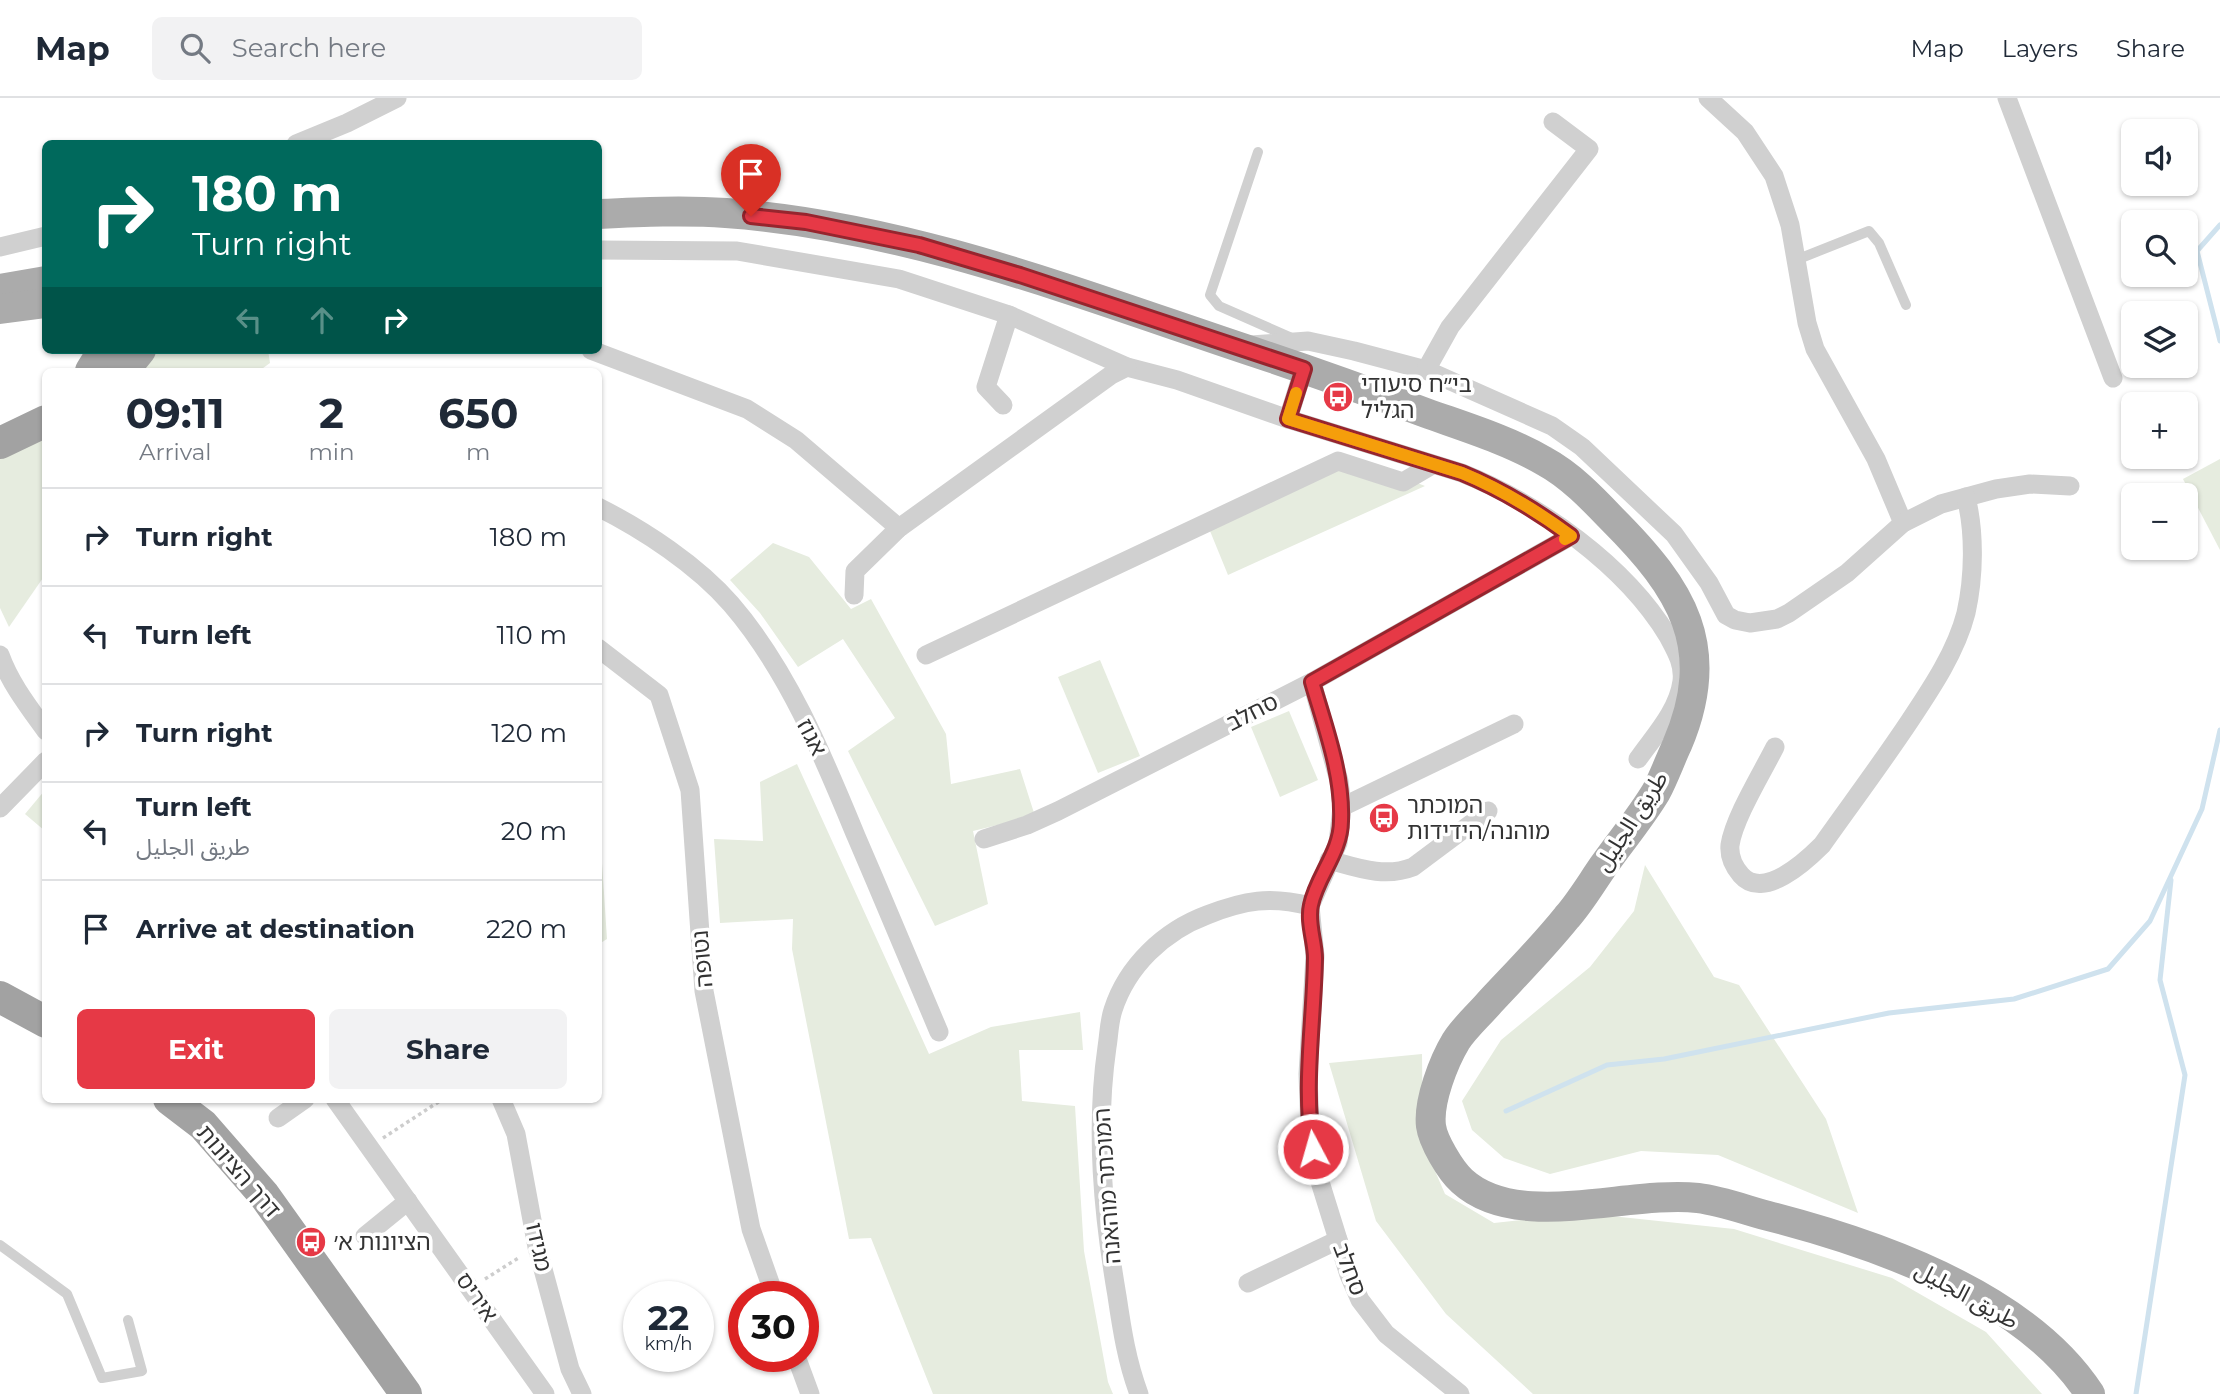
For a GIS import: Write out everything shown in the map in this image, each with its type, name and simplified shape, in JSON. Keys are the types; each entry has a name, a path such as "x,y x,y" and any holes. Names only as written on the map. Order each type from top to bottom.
{"highway":[{"path":"4,441 42,415"},
{"path":"4,441 42,423"},
{"path":"0,997 42,1020"},
{"name":"דרך הציונות","path":"174,1103 203,1125 264,1195 403,1391"}],"main road":[{"name":"طريق الجليل","path":"602,214 724,213 806,222 919,245 1020,275 1235,346 1302,355 1548,462 1589,495 1636,543 1677,598 1688,619 1694,643 1695,690 1681,736 1656,791 1569,915 1457,1038 1436,1087 1431,1125 1442,1155 1462,1181 1495,1201 1551,1208 1636,1198 1700,1198 1813,1228 1931,1271 1996,1307 2045,1340 2090,1394"},
{"path":"0,289 42,282"},
{"path":"0,309 42,304"}],"street":[{"path":"306,140 397,98"},
{"path":"1708,98 1745,132 1774,176 1790,225 1807,323 1815,349 1877,459 1903,523"},
{"path":"2007,98 2113,378"},
{"path":"1426,370 1450,327 1590,149 1553,122"},
{"path":"0,247 42,237"},
{"path":"602,250 737,251 899,279 1009,315 1127,367 1177,380 1489,484 1544,516 1626,582 1658,620 1680,657 1682,681 1671,713 1638,759"},
{"path":"1003,405 986,387 1009,315"},
{"path":"1288,419 1302,355 1308,341 1426,370 1552,426 1582,447 1674,534 1709,583 1726,615 1750,623 1777,619 1789,613 1847,573 1903,523 1941,504 1965,496 2030,484 2070,486"},
{"path":"602,354 747,409 796,440 899,528"},
{"path":"854,595 855,571 899,528 1111,375 1127,367"},
{"path":"926,655 1338,461 1403,482 1432,465"},
{"path":"1775,747 1739,820 1730,846 1734,866 1739,873 1745,879 1762,884 1802,865 1822,845 1928,693 1954,645 1965,615 1971,583 1971,517 1965,496"},
{"name":"אגוז","path":"602,509 632,524 684,561 730,602 764,648 830,773 939,1032"},
{"path":"1312,682 1571,536"},
{"name":"נטופה","path":"602,651 659,695 690,790 704,991 751,1229 769,1281"},
{"path":"0,655 6,672 42,725"},
{"name":"סחלב","path":"984,839 1027,825 1058,811 1312,682 1339,781 1342,807 1338,843 1310,906 1315,956 1308,1074 1310,1129 1316,1170 1349,1275 1360,1300 1386,1334 1460,1394"},
{"path":"1342,807 1514,724"},
{"path":"0,808 42,765"},
{"path":"1329,860 1375,872 1399,872 1413,867 1488,811"},
{"name":"המוכתר מוהאנה","path":"1139,1394 1128,1365 1101,1174 1101,1091 1113,1011 1130,975 1157,943 1191,921 1237,903 1283,900 1310,906"},
{"path":"278,1118 299,1103"},
{"name":"איריס","path":"338,1103 545,1394"},
{"name":"מגידו","path":"504,1103 516,1134 537,1247 570,1369 582,1394"},
{"path":"365,1236 408,1201"},
{"path":"1248,1283 1338,1240"},
{"path":"802,1372 810,1394"}],"lane":[{"path":"1258,152 1210,295 1219,306 1302,355"},
{"path":"1796,260 1869,231 1879,243 1906,305"},
{"path":"0,1245 67,1294 102,1378 142,1371 128,1320"}],"path":[{"path":"370,1147 437,1103"},
{"path":"471,1288 537,1247"}],"shaded area":[{"path":"132,354 269,354 270,363 263,368 118,368"},
{"path":"42,425 42,579 9,627 0,608 0,450"},
{"path":"1355,459 1425,486 1228,575 1210,531"},
{"path":"2220,459 2220,550 2198,508 2198,483 2185,483 2183,479"},
{"path":"773,543 809,557 851,609 871,599 946,734 951,784 1020,769 1035,816 973,831 988,904 935,926 848,751 895,718 843,639 798,667 760,613 730,580"},
{"path":"1100,660 1140,756 1098,773 1058,677"},
{"path":"1289,711 1318,780 1280,797 1251,727"},
{"path":"797,764 929,1054 991,1027 1080,1012 1083,1050 1019,1050 1022,1101 1075,1106 1084,1251 1108,1382 1113,1394 933,1394 871,1238 849,1239 792,949 793,919 720,923 714,839 763,841 760,782"},
{"path":"42,794 42,828 25,814"},
{"path":"602,863 607,939 602,942"},
{"path":"1645,865 1714,977 1739,985 1826,1119 1858,1213 1718,1155 1641,1151 1550,1174 1504,1158 1472,1130 1462,1101 1501,1040 1590,967 1634,911"},
{"path":"1422,1054 1423,1143 1445,1194 1494,1223 1583,1213 1734,1229 1892,1278 1986,1332 2042,1394 1533,1394 1446,1314 1376,1221 1329,1063"}],"waterway":[{"path":"2220,225 2197,251 2220,341"},
{"path":"1506,1111 1607,1065 1664,1059 1889,1013 2014,999 2108,969 2150,921 2202,809 2220,730"},
{"path":"2136,1394 2185,1075 2160,980 2171,880"}],"slow traffic":[{"path":"1296,393 1288,419 1462,473 1489,484 1544,516 1571,536 1565,539"}],"place":[{"name":"בי״ח סיעודי הגליל","path":"1338,397"},
{"name":"המוכתר מוהנה/הידידות","path":"1384,818"},
{"name":"הציונות א׳","path":"311,1242"}],"route":[{"path":"751,216 806,222 919,245 1020,275 1304,369 1288,419 1462,473 1489,484 1544,516 1571,536 1312,682 1339,781 1342,807 1338,843 1310,906 1315,956 1308,1074 1313,1149"}]}
